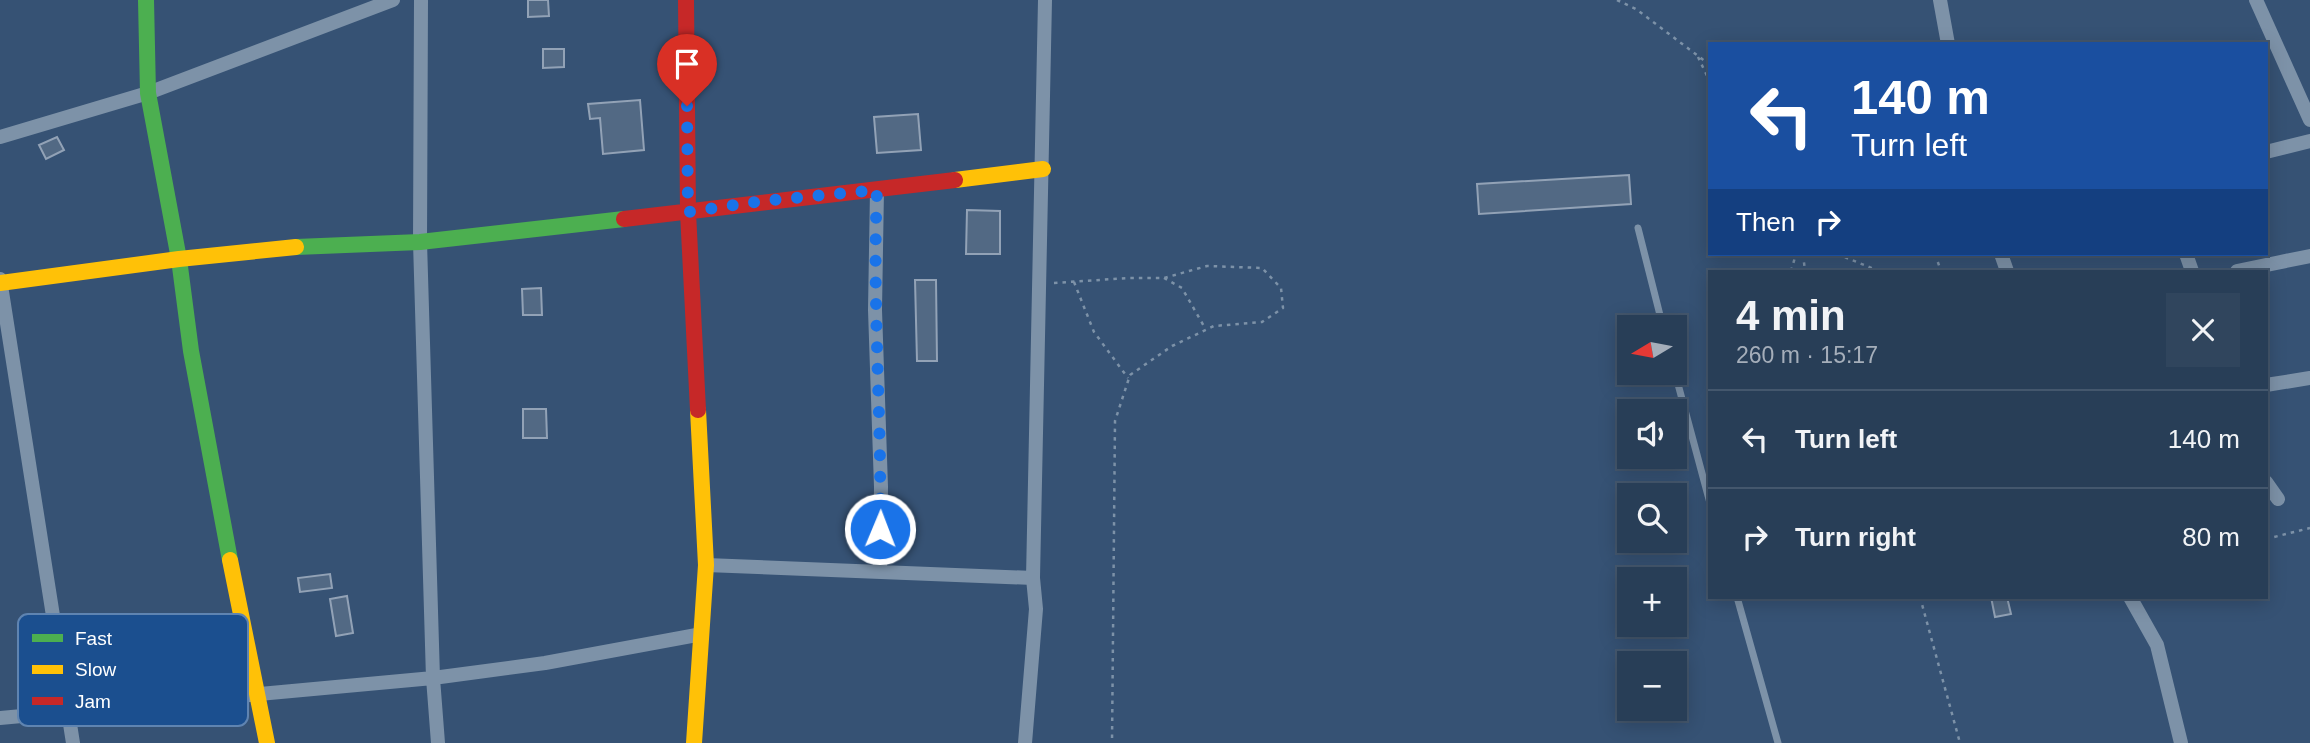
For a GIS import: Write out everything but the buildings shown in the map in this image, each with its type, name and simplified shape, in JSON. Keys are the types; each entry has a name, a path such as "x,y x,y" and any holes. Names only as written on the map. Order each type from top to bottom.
{"street":[{"path":"146,0 148,93 196,378 241,614"},
{"path":"0,137 148,93 393,0"},
{"path":"421,0 420,242 433,678 438,743"},
{"path":"686,0 688,212 706,565 694,743"},
{"path":"1025,743 1036,609 1033,578 1045,0"},
{"path":"1940,0 1948,42"},
{"path":"2256,0 2310,120"},
{"path":"2268,152 2310,141"},
{"path":"53,614 0,282 289,247 420,242 1043,169"},
{"path":"877,190 875,298 881,487 880,571"},
{"path":"2242,270 2310,256"},
{"path":"2268,385 2310,377"},
{"path":"2268,485 2278,499"},
{"path":"706,565 1033,578"},
{"path":"2131,599 2157,645 2181,743"},
{"path":"248,696 433,678 545,663 702,634"},
{"path":"248,647 267,743"},
{"path":"0,718 18,716"}],"lane":[{"path":"1638,228 1660,315"},
{"path":"1678,385 1708,496"},
{"path":"1738,599 1779,743"}],"path":[{"path":"1617,0 1636,9 1708,63"},
{"path":"1697,55 1708,78"},
{"path":"1842,256 1877,270"},
{"path":"1040,284 1164,278 1207,266 1262,268 1281,288 1283,308 1262,322 1206,329 1172,345 1128,379 1115,421 1112,743"},
{"path":"1164,278 1182,288 1206,329"},
{"path":"1074,282 1094,332 1128,379"},
{"path":"2268,538 2310,528"},
{"path":"1921,599 1960,743"}],"traffic: fast":[{"path":"146,0 148,93 179,259 191,351 230,560"},
{"path":"296,247 420,242 624,219"}],"traffic: slow":[{"path":"955,180 1043,169"},
{"path":"0,283 179,259 296,247"},
{"path":"694,743 706,565 698,410"},
{"path":"230,560 241,614"},
{"path":"248,649 267,743"}],"traffic: jam":[{"path":"686,0 688,212 698,410"},
{"path":"624,219 955,180"}],"route":[{"path":"687,106 688,212 819,194 877,190 875,310 880,529"}]}
